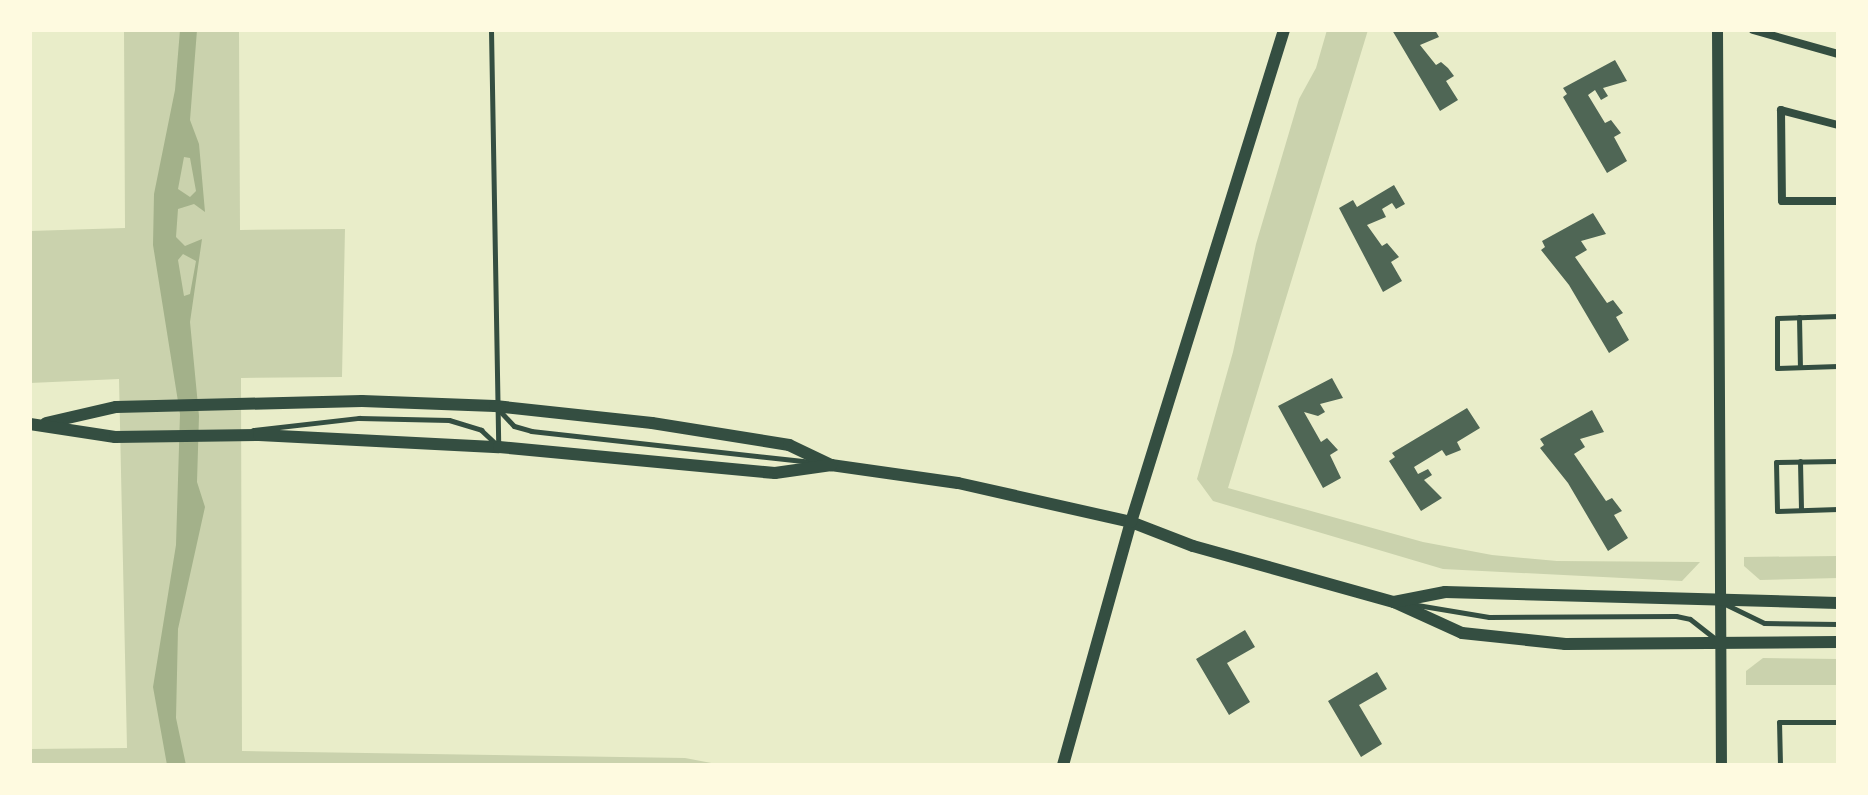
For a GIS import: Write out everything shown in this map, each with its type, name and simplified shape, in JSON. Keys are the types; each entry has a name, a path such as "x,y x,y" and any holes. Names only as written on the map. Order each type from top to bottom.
{"main road":[{"path":"1063,765 1131,522 1284,30"},
{"path":"30,424 116,407 259,407 362,401 495,406 789,445 831,465"},
{"path":"46,423 115,437 230,434 499,447 775,473 831,465 958,483 1131,522 1193,546 1394,602 1462,633 1565,644 1838,642"},
{"path":"1394,602 1445,592 1838,603"}],"street":[{"path":"1717,30 1721,765"},
{"path":"1753,30 1838,54"},
{"path":"1838,125 1781,110 1782,201 1838,201"}],"lane":[{"path":"491,30 495,406 499,447"},
{"path":"1838,316 1777,318 1777,368 1838,366"},
{"path":"1799,317 1800,367"},
{"path":"495,406 514,426 531,431 708,447 831,465"},
{"path":"230,434 319,420 449,420 481,430 499,447"},
{"path":"1800,461 1801,510"},
{"path":"1838,461 1776,462 1777,511 1838,509"},
{"path":"1394,602 1489,617 1676,616 1690,619 1720,642"},
{"path":"1720,602 1764,623 1838,624"},
{"path":"1780,765 1779,722 1838,722"}],"shaded area":[{"path":"124,30 239,30 240,230 345,229 342,377 241,378 242,751 685,758 722,765 30,765 30,749 127,748 119,379 30,383 30,231 125,228"},
{"path":"180,30 197,30 190,120 199,144 205,212 194,204 178,209 176,237 185,246 202,239 190,322 199,416 197,482 205,507 178,629 176,718 186,765 167,765 153,687 176,545 180,414 153,245 154,194 175,90","holes":["184,157 190,158 196,191 190,197 178,189","183,254 196,261 190,294 184,296 178,260"]},
{"path":"1327,30 1368,30 1228,488 1423,542 1492,555 1557,561 1700,562 1682,581 1443,569 1213,501 1197,479 1233,352 1256,244 1299,99 1316,68"},
{"path":"1838,556 1838,578 1760,580 1744,566 1744,557"},
{"path":"1763,658 1838,659 1838,685 1746,685 1746,671"}],"building":[{"path":"1392,30 1435,30 1439,37 1420,45 1436,65 1441,62 1454,76 1446,81 1458,100 1440,111"},
{"path":"1615,60 1627,81 1603,88 1608,96 1601,100 1595,90 1588,95 1605,123 1611,120 1621,133 1614,137 1627,161 1607,173 1563,97 1567,94 1563,88"},
{"path":"1394,185 1405,204 1396,209 1392,203 1382,209 1386,217 1367,225 1382,246 1387,243 1399,257 1391,262 1402,281 1383,292 1339,208 1353,200 1357,207"},
{"path":"1593,213 1606,234 1581,241 1587,250 1575,257 1607,303 1613,300 1623,313 1616,317 1629,340 1609,353 1569,285 1541,250 1545,247 1542,241"},
{"path":"1332,378 1343,398 1320,404 1325,412 1318,416 1304,412 1321,442 1327,438 1338,450 1330,455 1341,478 1323,488 1278,406"},
{"path":"1467,408 1480,428 1457,442 1461,450 1446,456 1442,450 1414,467 1418,474 1428,469 1432,475 1424,480 1442,498 1421,511 1389,461 1395,457 1392,453"},
{"path":"1592,410 1604,432 1580,439 1585,447 1574,454 1606,501 1612,498 1622,511 1614,515 1628,538 1608,551 1568,483 1540,448 1544,445 1540,439"},
{"path":"1245,630 1255,647 1227,663 1250,702 1229,715 1196,659"},
{"path":"1377,672 1387,689 1359,705 1382,744 1361,757 1328,701"}]}
